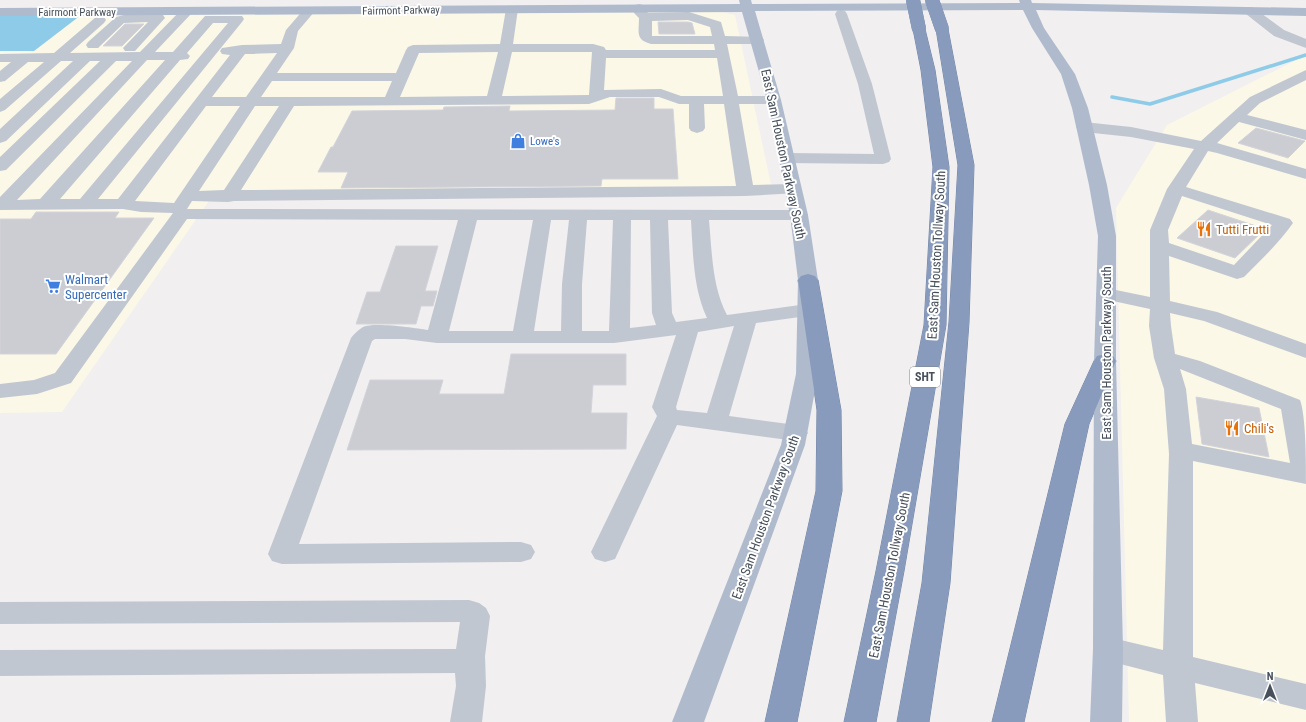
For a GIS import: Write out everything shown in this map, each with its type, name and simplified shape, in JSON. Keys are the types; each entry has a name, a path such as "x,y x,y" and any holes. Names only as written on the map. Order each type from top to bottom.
{"highway":[{"name":"East Sam Houston Tollway South","path":"860,722 890,571 935,325 941,167 928,70 913,0"},
{"name":"East Sam Houston Tollway South","path":"913,722 936,575 959,322 966,173 966,165 942,28 932,0"},
{"path":"781,722 830,491 828,410 808,280"},
{"path":"1008,722 1077,424 1105,361"}],"main road":[{"path":"0,2 17,0"},
{"path":"186,6 225,0"},
{"path":"510,5 516,6 531,2 577,0"},
{"path":"1239,0 1239,3 1250,11"},
{"path":"688,12 745,20 1027,3 1070,6 1306,12"},
{"name":"East Sam Houston Parkway South","path":"1027,3 1038,28 1068,74 1080,108 1098,185 1107,236 1105,361 1108,649 1106,722"},
{"name":"Fairmont Parkway","path":"0,12 73,12 186,6 309,11 398,10 510,5 642,12"},
{"path":"745,20 778,15 1000,14 1019,18 1038,28 1045,14 1070,6"},
{"name":"East Sam Houston Parkway South","path":"688,722 793,445 807,374 808,280 799,215 792,189 787,158 774,100 745,20"}],"lane":[{"path":"493,101 506,48 510,5"},
{"path":"1,205 148,53 186,6"},
{"path":"1,205 124,204 141,207 178,208 287,48 288,34 309,11"},
{"path":"1250,11 1279,33 1306,44"},
{"path":"642,12 688,12 716,25 745,20 720,40 651,40 646,38 642,12"},
{"path":"1278,12 1275,17 1276,20 1306,44"},
{"path":"787,158 883,159 865,84 841,14"},
{"path":"0,138 120,20 128,18 159,18 130,48"},
{"path":"45,205 209,19 238,19 85,204"},
{"path":"0,107 100,20"},
{"path":"716,25 723,54 745,191"},
{"path":"0,58 24,58 62,53 88,53 130,48 148,53"},
{"path":"88,53 111,58 148,53 287,48"},
{"path":"390,102 413,50 418,48 593,48 599,50 596,97"},
{"path":"124,204 242,50"},
{"path":"599,54 723,54"},
{"path":"0,78 24,58"},
{"path":"0,166 111,58"},
{"path":"268,77 401,77"},
{"path":"1182,722 1178,666 1181,450 1175,388 1165,358 1160,326 1159,230 1176,189 1204,146 1255,100 1302,78"},
{"path":"201,102 589,100 608,93 661,93 679,100 774,100"},
{"path":"696,100 698,128"},
{"path":"228,196 289,102"},
{"path":"1237,117 1306,134"},
{"path":"1084,127 1132,132 1219,148 1306,174"},
{"path":"187,196 745,191 792,189"},
{"path":"1159,246 1237,273 1271,239 1284,223 1176,189"},
{"path":"0,391 37,387 63,378 182,214 799,215"},
{"path":"437,337 469,214"},
{"path":"522,338 544,214"},
{"path":"571,337 572,284 579,214"},
{"path":"619,336 622,214"},
{"path":"659,214 662,313 679,328"},
{"path":"700,214 703,261 710,302 720,322"},
{"path":"1106,294 1210,316 1306,351"},
{"path":"521,552 282,554 362,338 370,332 405,333 437,337 522,338 619,336 807,310"},
{"path":"716,422 747,318"},
{"path":"669,416 664,407 679,328"},
{"path":"1165,358 1192,366 1292,405 1305,474 1181,450"},
{"path":"669,416 796,433"},
{"path":"605,552 669,416"},
{"path":"0,613 469,611 476,616 470,656 471,686 466,722"},
{"path":"1108,649 1306,697"},
{"path":"0,663 458,660 470,656"}],"shaded area":[{"path":"718,11 735,15 773,194 211,198 62,412 0,413 0,51 34,51 81,15"},
{"path":"1306,55 1306,722 1129,722 1116,208 1167,125"}],"water":[{"path":"0,15 81,15 34,51 0,51"}],"building":[{"path":"658,22 692,23 695,34 659,34"},
{"path":"125,24 144,24 122,46 103,46"},
{"name":"Lowe's","path":"616,98 654,98 654,109 673,109 678,179 602,179 601,186 341,188 348,172 318,172 352,111 443,110 444,107 510,106 509,111 615,110"},
{"path":"1256,128 1305,141 1288,158 1238,143"},
{"path":"1208,210 1265,229 1235,258 1177,238"},
{"name":"Walmart Supercenter","path":"36,212 119,212 115,218 154,218 56,354 0,354 0,219 31,219"},
{"path":"396,246 438,246 425,291 437,291 433,306 421,306 416,324 356,324 367,292 380,292"},
{"path":"511,354 626,354 626,385 593,385 591,413 627,413 626,449 347,450 370,380 443,380 439,394 504,394"},
{"name":"Chili's","path":"1196,397 1259,408 1269,457 1202,444"}],"waterway":[{"path":"1112,97 1150,104 1306,55"}],"place":[{"name":"Lowe's","path":"518,141"},
{"name":"Tutti Frutti","path":"1204,229"},
{"name":"Walmart Supercenter","path":"53,286"},
{"name":"Chili's","path":"1232,428"}]}
